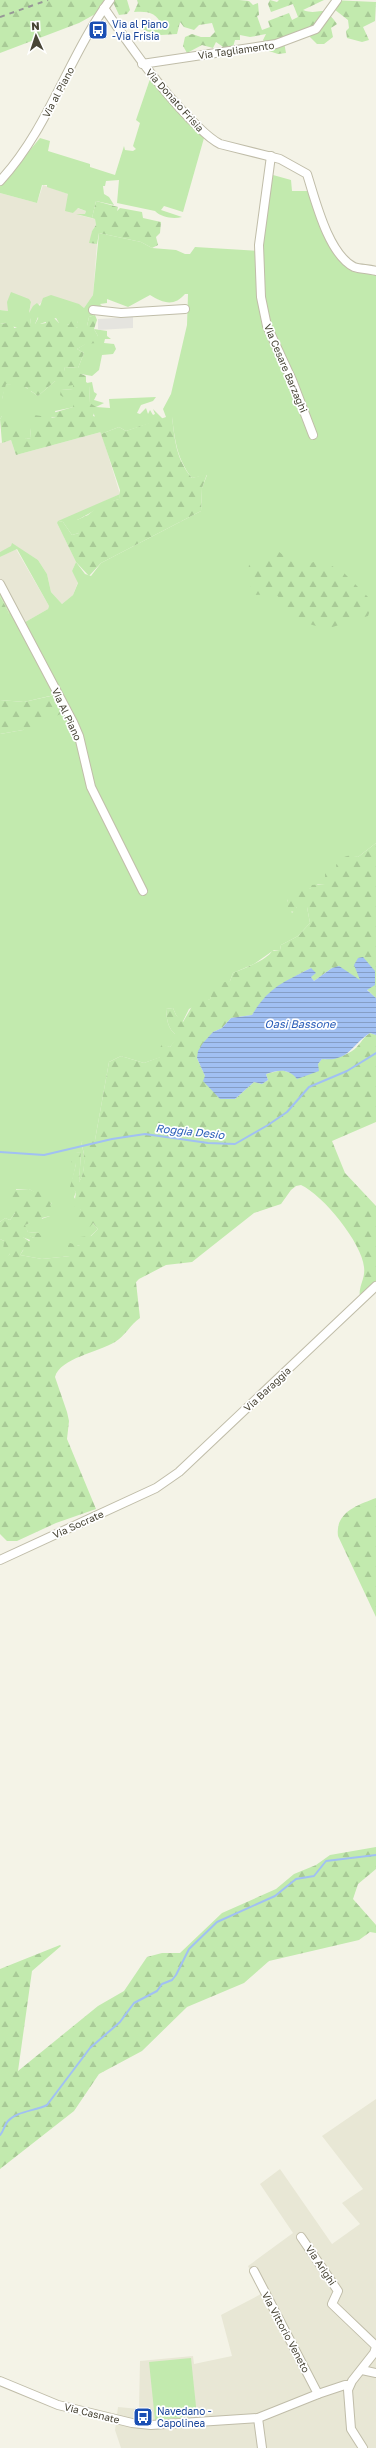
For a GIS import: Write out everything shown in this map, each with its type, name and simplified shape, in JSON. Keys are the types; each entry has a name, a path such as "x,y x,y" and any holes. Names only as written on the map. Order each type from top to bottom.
{"street":[{"name":"Via al Piano","path":"0,181 38,132 104,8 110,0"},
{"name":"Via Tagliamento","path":"142,64 276,44 316,29 337,0"},
{"name":"Via Donato Frisia","path":"104,8 142,64 179,108 212,140 280,159 306,174 318,215 327,233 340,253 354,266 376,271"},
{"name":"Via Cesare Barzaghi","path":"271,156 259,245 261,298 267,326 292,380 314,435"},
{"path":"93,310 121,313 185,309"},
{"name":"Via Al Piano","path":"0,584 73,722 79,736 91,787 143,891"},
{"name":"Via Baraggia","path":"156,1488 179,1472 376,1286"},
{"name":"Via Socrate","path":"0,1560 156,1488"},
{"name":"Via Arighi","path":"301,2237 338,2291 332,2304 376,2346"},
{"name":"Via Vittorio Veneto","path":"254,2271 318,2394"},
{"path":"363,2448 351,2428 349,2415 349,2385 374,2353 376,2346"},
{"path":"362,2370 376,2373"},
{"name":"Via Casnate","path":"0,2381 58,2405 132,2423 151,2425 258,2418 345,2384 349,2385"},
{"path":"258,2418 262,2448"}],"shaded area":[{"path":"43,185 68,194 73,213 77,208 86,211 85,214 79,215 95,219 96,225 92,231 90,243 97,244 93,295 84,308 46,298 30,313 31,303 8,306 8,311 0,310 0,193 37,203"},
{"path":"133,317 133,328 98,330 98,319"},
{"path":"101,432 120,494 57,523 76,562 72,571 78,582 73,595 62,604 51,592 47,574 38,560 16,546 0,552 0,443 11,440 16,455"},
{"path":"16,549 49,606 48,609 20,625 0,591 0,557"},
{"path":"376,2099 376,2448 121,2448 115,2430 118,2407 139,2409 140,2361 193,2356 194,2364 232,2356 221,2315 261,2294 248,2266 293,2233 260,2184 280,2169 332,2244 360,2224 342,2203 363,2189 322,2136"}],"green space":[{"path":"0,0 127,0 130,10 127,14 119,15 113,2 101,4 97,13 79,23 0,53"},
{"path":"137,0 239,0 249,1 253,5 258,3 259,15 257,16 262,30 270,27 268,21 289,13 292,20 298,17 293,4 271,12 268,4 270,0 277,2 279,0 324,0 303,10 309,12 324,11 332,17 337,24 331,28 333,37 324,44 317,44 306,33 299,40 292,39 284,42 286,53 278,54 269,51 263,40 266,34 250,37 240,35 240,40 235,40 233,47 226,49 216,42 213,48 202,45 187,53 183,46 185,37 192,34 201,37 210,37 215,32 212,23 199,25 194,30 184,27 180,22 177,34 161,35 143,30 142,24 150,23 158,28 162,26 160,21 151,13 134,12 138,3"},
{"path":"331,0 376,2 375,21 363,27 369,40 362,42 347,38 346,31 349,28 348,20 330,6"},
{"path":"150,79 204,138 183,212 164,206 161,210 182,217 168,217 155,211 117,203 119,180 106,181 105,186 103,186 104,194 109,197 114,205 96,201 92,218 76,214 85,214 86,211 78,208 73,213 65,211 68,194 47,187 47,185 42,185 37,203 0,193 0,186 40,138 50,141 48,151 90,164 90,167 115,175 124,146 125,150 133,151 136,149 133,146 140,123 136,120"},
{"path":"273,175 291,180 292,191 309,191 315,212 325,236 331,248 346,267 354,272 376,274 376,843 358,857 353,856 326,881 325,884 318,884 287,900 292,913 297,907 307,907 310,923 298,936 281,945 280,950 274,950 254,964 233,973 230,981 214,991 210,999 189,1009 182,1023 173,1008 166,1009 169,1026 175,1034 175,1041 170,1047 162,1045 161,1057 144,1063 121,1056 109,1062 95,1140 81,1142 84,1168 79,1182 81,1152 71,1154 76,1164 71,1186 76,1192 74,1197 81,1210 98,1229 80,1246 76,1245 70,1256 42,1259 20,1255 30,1240 22,1237 23,1233 34,1238 39,1233 28,1232 24,1225 50,1216 50,1205 52,1203 29,1189 16,1189 15,1213 10,1220 5,1218 0,1222 0,734 23,730 54,695 24,702 0,700 0,616 9,613 0,596 0,591 20,625 48,609 49,606 17,549 0,557 0,552 11,546 12,543 38,560 47,574 51,592 62,604 73,595 78,583 72,571 76,562 85,574 91,576 101,563 201,511 202,488 207,475 192,478 187,471 180,457 174,434 172,417 166,417 163,409 171,394 187,325 188,294 185,294 177,301 173,302 164,302 150,295 128,307 107,299 107,303 100,304 103,307 96,309 95,315 89,317 87,326 75,328 78,321 70,325 59,323 56,318 40,324 38,317 35,324 31,324 30,318 17,323 17,328 6,323 0,324 0,310 8,311 7,302 11,292 29,299 31,302 29,313 33,306 37,303 40,306 43,298 51,295 79,304 84,308 93,295 99,233 141,242 152,248 176,250 185,254 190,254 195,247 260,251 264,216"},
{"path":"96,201 118,207 117,211 120,208 142,212 143,218 161,222 160,233 156,237 158,245 152,248 141,242 99,233 97,244 89,243 92,231 96,225 95,219 92,218"},
{"path":"51,315 59,323 68,320 67,324 69,325 72,319 78,321 76,328 82,325 87,326 89,317 95,315 97,320 94,329 98,336 96,343 86,344 77,349 84,353 78,368 64,367 65,371 74,371 86,376 86,382 89,384 90,403 96,407 93,416 97,417 101,432 16,455 11,440 2,443 0,419 2,416 9,416 14,424 14,431 21,430 26,439 31,438 30,428 34,428 34,415 41,416 42,412 48,413 52,418 56,418 53,413 73,407 74,399 66,399 60,395 61,390 73,389 73,385 60,387 55,381 38,396 31,391 25,393 24,391 28,388 6,384 2,399 0,399 0,324 13,322 14,328 17,328 16,323 25,317 30,318 31,324 35,324 39,317 42,319 40,324 46,323 45,319"},
{"path":"94,329 107,331 107,336 111,339 105,339 104,343 114,344 116,349 113,354 102,355 99,370 92,376 65,371 64,367 78,368 84,353 77,349 98,336"},
{"path":"55,381 73,385 73,389 61,390 74,399 74,407 55,411 57,418 41,416 34,428 30,428 31,438 26,439 14,431 2,416 0,419 0,399 2,399 5,384 22,385 38,396"},
{"path":"92,382 94,392 97,394 94,400 104,403 96,407 110,408 109,399 156,397 153,401 141,405 137,413 140,414 146,408 148,414 150,410 153,415 155,414 153,409 163,419 126,431 119,427 101,434 90,403 89,385 87,383"},
{"path":"166,417 172,417 179,457 192,478 207,474 202,488 201,511 101,563 89,576 76,562 57,523 58,521 63,522 72,535 79,533 76,527 77,520 88,515 101,504 119,499 120,490 101,434 119,427 126,431"},
{"path":"120,494 119,499 102,506 77,520 79,533 72,535 63,522 58,521"},
{"path":"278,551 300,568 320,559 344,573 373,602 368,616 326,629 296,620 276,594 254,595 247,577 249,565 267,554"},
{"path":"0,596 9,613 3,617 0,616"},
{"path":"55,695 63,713 23,730 0,734 0,700 24,702"},
{"path":"376,843 376,998 357,979 346,972 332,968 314,981 311,977 311,968 278,988 257,1007 252,1015 231,1018 222,1028 213,1032 197,1058 205,1076 235,1099 254,1082 262,1084 268,1080 266,1074 282,1070 293,1074 318,1064 322,1059 333,1058 349,1053 370,1033 376,1035 376,1122 332,1141 345,1173 376,1206 376,1285 362,1303 360,1298 360,1289 364,1277 364,1267 362,1257 356,1245 349,1233 330,1209 310,1190 301,1185 296,1186 291,1190 281,1204 254,1213 192,1262 166,1265 139,1279 136,1282 140,1318 122,1337 115,1342 72,1360 58,1370 55,1377 69,1421 67,1439 96,1509 56,1523 17,1541 7,1541 0,1534 0,1258 7,1257 10,1254 3,1250 4,1241 0,1239 0,1222 5,1218 10,1220 15,1213 14,1208 8,1205 11,1190 29,1189 35,1192 40,1191 47,1196 52,1203 50,1205 54,1212 50,1216 42,1218 40,1228 30,1223 25,1225 28,1232 39,1233 42,1237 34,1238 23,1234 23,1237 33,1244 27,1249 23,1250 20,1255 42,1259 70,1256 67,1242 80,1246 80,1237 91,1236 98,1229 93,1223 89,1228 80,1226 75,1219 81,1210 74,1206 76,1192 70,1187 76,1164 71,1162 71,1153 81,1152 79,1182 83,1173 84,1162 81,1142 87,1139 95,1140 109,1062 121,1056 144,1063 160,1057 159,1050 162,1044 170,1047 175,1040 175,1034 170,1029 168,1023 166,1009 173,1008 176,1015 183,1022 194,1003 210,999 215,984 230,981 233,973 260,961 272,951 280,950 281,945 298,936 310,923 307,907 303,910 297,907 295,912 288,911 287,896 292,893 296,895 294,888 304,886 310,889 312,885 325,884 325,874 329,869 337,871 336,865 340,860 345,856 351,855 358,857"},
{"path":"0,1239 4,1241 10,1254 7,1258 0,1258"},
{"path":"376,1498 376,1617 338,1536 338,1528 340,1521 349,1511"},
{"path":"376,1847 376,1869 358,1884 353,1899 376,1925 376,1933 370,1932 359,1940 269,1961 244,1983 187,2007 142,2051 99,2074 74,2111 0,2169 0,1969 60,1945 61,1946 32,1971 18,2071 98,2006 124,1991 147,1957 162,1953 180,1953 222,1913 276,1889 294,1874 316,1865 330,1855"},
{"path":"191,2358 197,2416 155,2420 149,2362"}],"water":[{"name":"Oasi Bassone","path":"363,957 375,971 375,985 367,990 376,998 376,1035 370,1033 349,1052 338,1058 322,1059 318,1064 319,1071 297,1079 294,1075 283,1071 266,1074 268,1080 262,1084 254,1082 235,1099 220,1099 203,1081 205,1076 197,1058 198,1051 213,1032 222,1028 231,1018 252,1015 270,992 284,982 311,968 316,973 311,977 314,981 332,968 339,966 360,980 354,965 358,958"}],"waterway":[{"name":"Roggia Desio","path":"0,1152 44,1155 112,1139 145,1134 208,1143 235,1144 287,1112 309,1087 347,1071 376,1053"},
{"path":"0,2135 7,2123 16,2115 47,2105 90,2048 120,2022 134,2003 157,1991 162,1984 172,1980 189,1949 217,1922 275,1896 296,1879 314,1876 326,1861 376,1855"}],"railway":[{"path":"0,17 48,0"}],"place":[{"name":"Via al Piano -Via Frisia","path":"98,30"},
{"name":"Navedano - Capolinea","path":"143,2417"}]}
